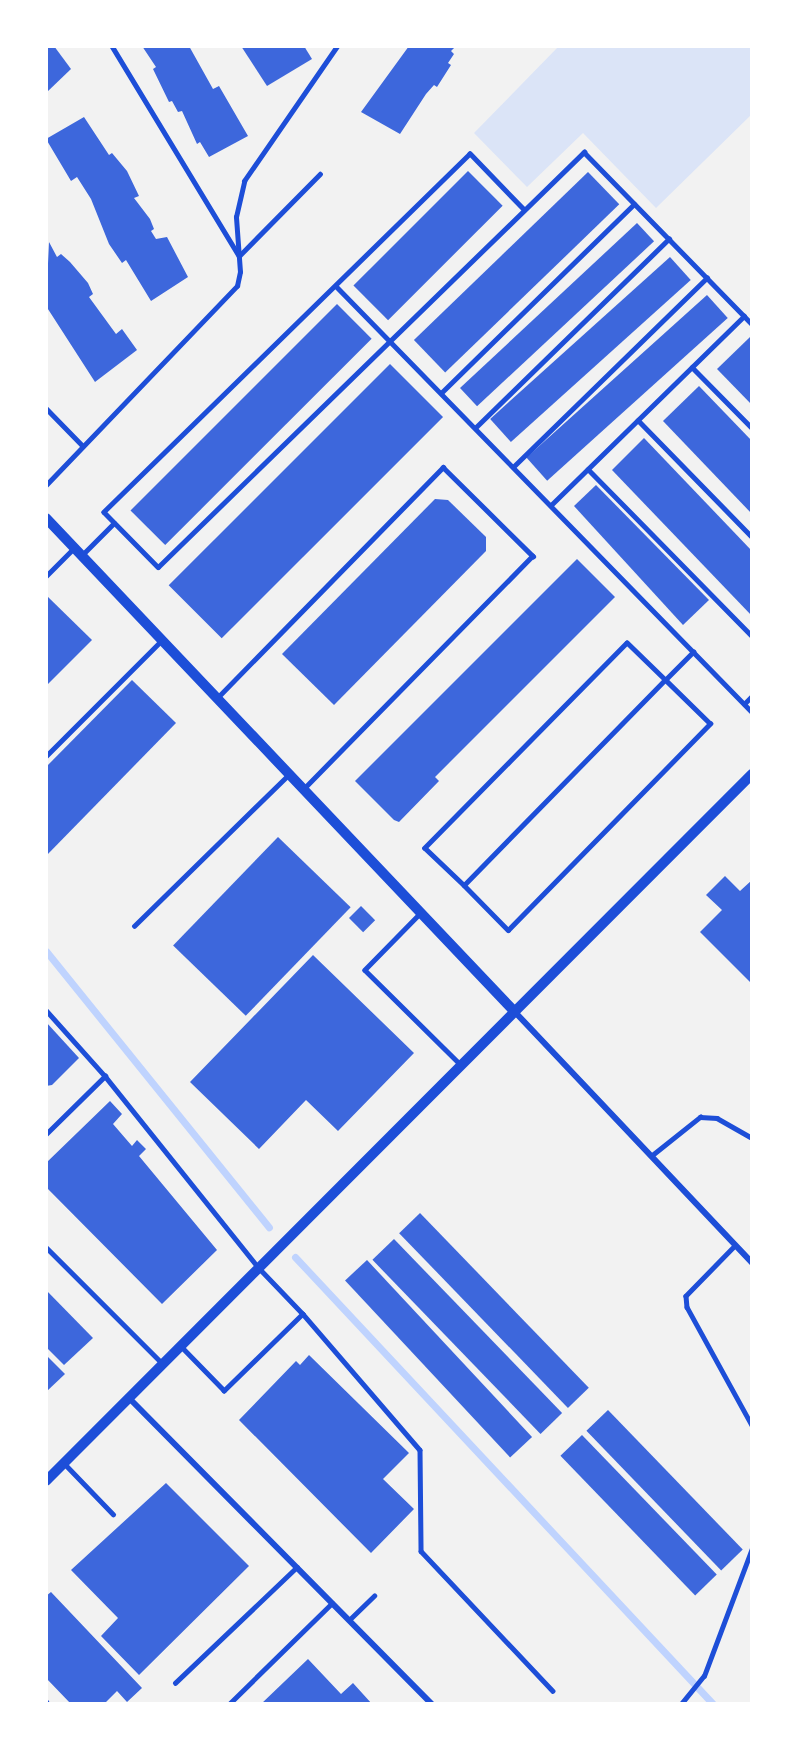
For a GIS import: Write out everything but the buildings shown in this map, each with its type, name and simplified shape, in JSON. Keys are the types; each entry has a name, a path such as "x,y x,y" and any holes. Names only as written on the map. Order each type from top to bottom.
{"street":[{"path":"46,518 752,1263"},
{"path":"46,1482 513,1010 752,774"},
{"path":"128,1397 431,1703"}],"lane":[{"path":"112,46 239,256"},
{"path":"46,485 237,286 239,256 236,217 244,181 337,46"},
{"path":"524,210 470,154 104,512 158,567 584,152 752,324"},
{"path":"239,256 320,174"},
{"path":"441,393 634,204"},
{"path":"475,428 669,239"},
{"path":"513,467 707,279"},
{"path":"336,286 752,712"},
{"path":"550,505 744,316"},
{"path":"692,367 752,428"},
{"path":"46,408 83,446"},
{"path":"638,420 752,537"},
{"path":"217,698 442,467 533,556 304,789"},
{"path":"588,469 752,636"},
{"path":"46,576 114,523"},
{"path":"46,756 162,640"},
{"path":"627,643 665,680 710,724 508,930 425,848 627,643"},
{"path":"464,885 693,652"},
{"path":"744,704 752,696"},
{"path":"134,926 289,774"},
{"path":"421,913 365,970 460,1064"},
{"path":"46,1010 105,1076 258,1267 303,1314 420,1450 421,1551 553,1691"},
{"path":"46,1134 105,1076"},
{"path":"651,1156 700,1117 717,1118 752,1138"},
{"path":"735,1246 686,1296 687,1307 752,1425"},
{"path":"46,1247 162,1363"},
{"path":"180,1345 224,1391 303,1314"},
{"path":"64,1463 113,1514"},
{"path":"682,1701 704,1676 752,1548"},
{"path":"175,1683 297,1567"},
{"path":"349,1620 374,1596"},
{"path":"228,1704 332,1603"}],"shaded area":[{"path":"558,47 751,47 751,115 656,208 583,133 527,187 474,133"}],"waterway":[{"path":"46,951 269,1227"},
{"path":"295,1257 713,1704"}]}
